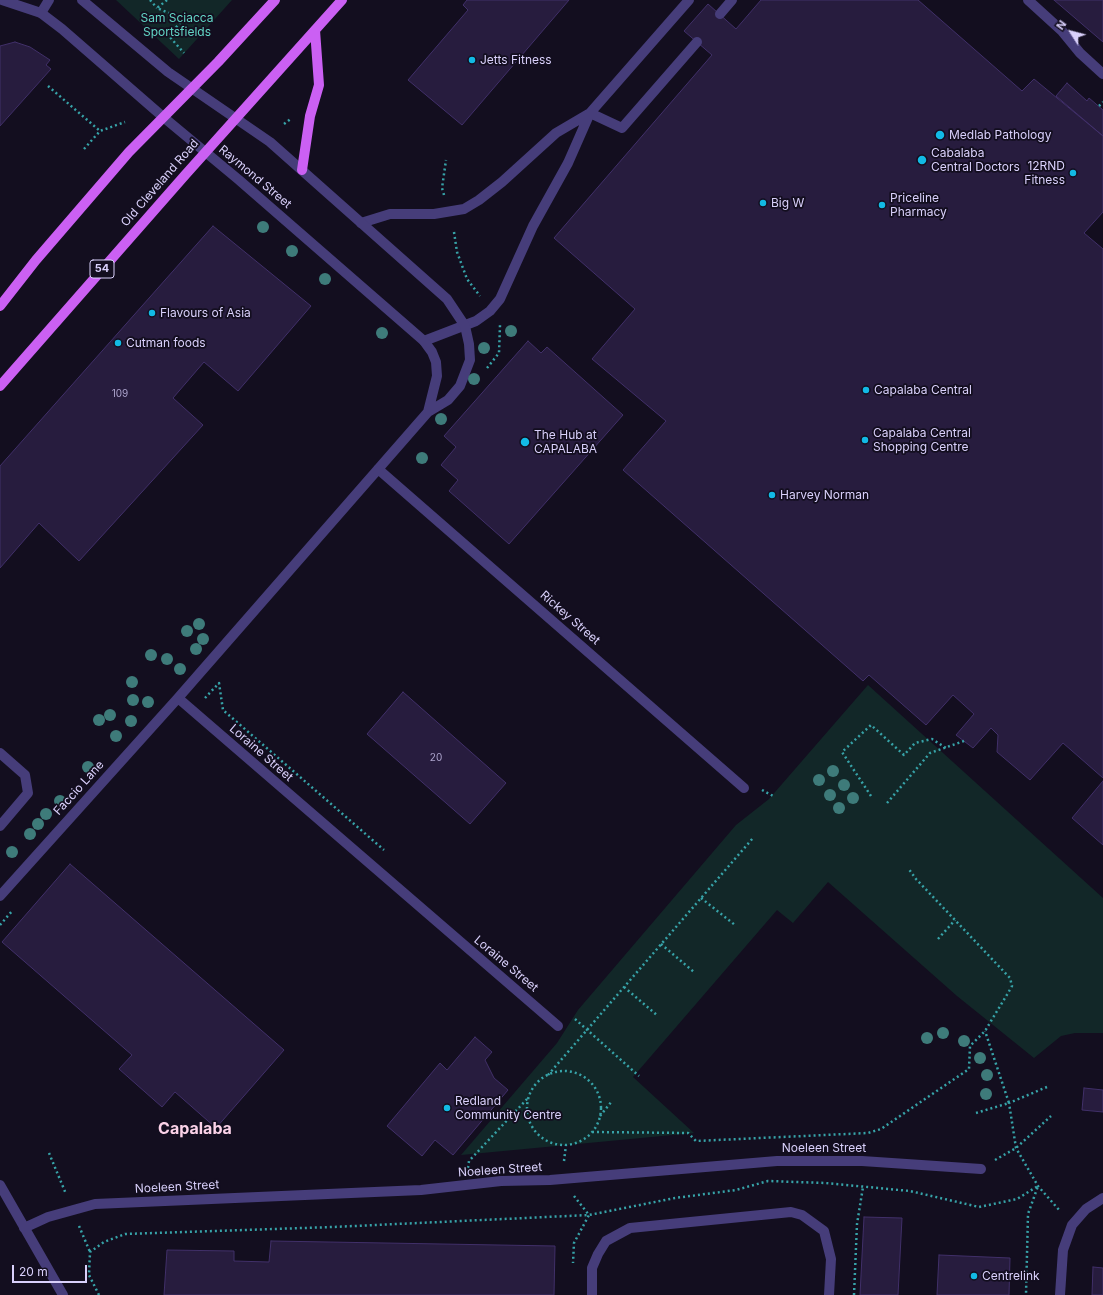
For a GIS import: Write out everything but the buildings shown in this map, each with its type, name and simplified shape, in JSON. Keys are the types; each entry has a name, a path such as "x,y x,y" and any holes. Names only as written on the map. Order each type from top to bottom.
{"main road":[{"path":"0,306 41,254 129,152 162,116 218,62 275,0"},
{"name":"Old Cleveland Road","path":"0,386 235,118 342,0"},
{"path":"302,170 310,116 319,85 315,30"}],"street":[{"name":"Raymond Street","path":"2,0 41,13 253,191 424,341 432,352 436,362 438,376 428,412"},
{"path":"41,13 50,0"},
{"name":"Raymond Street","path":"82,0 154,62 270,142 447,299 465,326 469,344 470,360 460,386 448,400 428,412 378,468"},
{"path":"424,341 465,326 490,311 500,299 533,226 568,163 590,113 689,0"},
{"path":"720,14 732,0"},
{"path":"1028,0 1062,31 1080,53 1103,74"},
{"path":"590,113 622,128 697,42"},
{"path":"361,223 390,214 434,214 464,209 479,200 502,182 556,133 590,113"},
{"path":"178,698 378,468"},
{"name":"Rickey Street","path":"378,468 744,788"},
{"name":"Loraine Street","path":"178,698 558,1026"},
{"name":"Faccio Lane","path":"0,896 178,698"},
{"path":"0,752 25,775 28,793 0,826"},
{"name":"Noeleen Street","path":"24,1228 60,1213 95,1204 421,1190 467,1184 562,1179 777,1161 862,1161 980,1169"},
{"path":"0,1186 63,1295"},
{"path":"1060,1295 1063,1250 1072,1225 1086,1208 1103,1198"},
{"path":"592,1295 592,1268 598,1254 606,1241 625,1230 630,1228 792,1212 802,1214 824,1232 831,1259 829,1295"}],"path":[{"path":"150,0 157,8 183,19 169,36 184,53"},
{"path":"157,8 167,0"},
{"path":"48,86 100,131"},
{"path":"1099,106 1103,102"},
{"path":"84,149 100,131 125,122"},
{"path":"444,196 442,188 446,160"},
{"path":"454,232 458,252 467,279 483,300"},
{"path":"193,711 220,683 223,710 389,854"},
{"path":"871,796 842,752 871,725 904,755 915,744 932,739 946,748"},
{"path":"887,802 930,753 964,741"},
{"path":"548,1075 753,838"},
{"path":"592,1132 688,1133 696,1141 868,1133 881,1129 969,1069 970,1046 985,1031 1008,994 1012,986 1010,978 908,868"},
{"path":"701,898 735,925"},
{"path":"0,925 15,908"},
{"path":"938,939 955,920"},
{"path":"661,944 694,972"},
{"path":"624,987 658,1016"},
{"path":"570,1014 639,1076"},
{"path":"985,1031 1010,1103 1016,1148 1038,1186 1072,1225"},
{"path":"467,1184 469,1161 528,1098 533,1088 539,1081 548,1075 560,1071 571,1072 582,1076 592,1084 598,1093 601,1105 600,1117"},
{"path":"976,1114 1010,1103 1047,1087"},
{"path":"528,1098 528,1116 535,1132 544,1140 554,1144 566,1145 580,1141 592,1132 600,1117 612,1101"},
{"path":"980,1169 1016,1148 1051,1116"},
{"path":"566,1145 562,1179 588,1215"},
{"path":"99,1295 89,1275 90,1252 104,1242 125,1234 588,1215 675,1198 736,1190 768,1181 910,1191 979,1207 1017,1198 1038,1186"},
{"path":"1026,1295 1028,1214 1038,1186"},
{"path":"854,1295 857,1224 863,1187"}],"green space":[{"name":"Sam Sciacca Sportsfields","path":"116,0 232,0 179,59"},
{"path":"868,685 1103,898 1103,1033 1075,1033 1061,1036 1034,1058 957,996 828,882 793,923 777,910 633,1077 694,1133 461,1155 557,1043 578,1010 736,825 769,799"}],"place":[{"name":"Jetts Fitness","path":"472,60"},
{"name":"Medlab Pathology","path":"940,135"},
{"name":"Cabalaba Central Doctors","path":"922,160"},
{"name":"12RND Fitness","path":"1073,173"},
{"name":"Big W","path":"763,203"},
{"name":"Priceline Pharmacy","path":"882,205"},
{"name":"Flavours of Asia","path":"152,313"},
{"name":"Cutman foods","path":"118,343"},
{"name":"Capalaba Central","path":"866,390"},
{"name":"Capalaba Central Shopping Centre","path":"865,440"},
{"name":"The Hub at CAPALABA","path":"525,442"},
{"name":"Harvey Norman","path":"772,495"},
{"name":"Redland Community Centre","path":"447,1108"},
{"name":"Centrelink","path":"974,1276"}],"district":[{"name":"Capalaba","path":"195,1129"}]}
